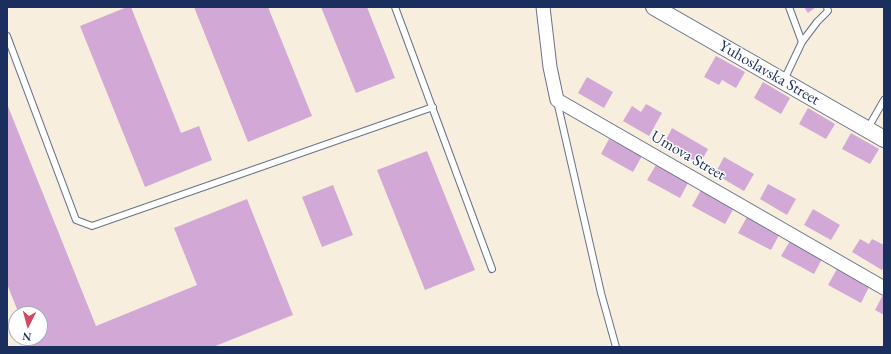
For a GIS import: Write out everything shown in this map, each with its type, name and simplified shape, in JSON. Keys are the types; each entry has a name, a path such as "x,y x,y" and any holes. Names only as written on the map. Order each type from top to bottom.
{"street":[{"path":"543,7 550,67 557,100"},
{"name":"Yuhoslavska Street","path":"654,7 884,139"},
{"name":"Umova Street","path":"557,100 884,288"}],"lane":[{"path":"395,7 492,269"},
{"path":"789,7 802,42"},
{"path":"783,81 802,42 817,22 828,11 827,7"},
{"path":"7,36 76,220 92,226 433,107"},
{"path":"557,100 601,293 616,347"},
{"path":"868,130 884,100"}],"building":[{"path":"127,7 131,7 181,133 199,126 212,160 145,187 80,26"},
{"path":"194,7 268,7 312,116 248,142"},
{"path":"321,7 367,7 395,78 356,93"},
{"path":"804,7 816,7 808,13"},
{"path":"716,56 745,72 736,88 722,80 719,85 704,77"},
{"path":"587,77 613,92 604,108 578,93"},
{"path":"763,82 790,98 781,114 754,98"},
{"path":"7,104 96,326 197,285 174,228 247,199 293,315 213,347 32,347 48,346 48,306 16,306 7,284"},
{"path":"646,104 662,113 649,136 623,121 632,106 641,112"},
{"path":"808,108 835,124 826,139 799,124"},
{"path":"672,128 708,149 700,164 664,144"},
{"path":"851,133 879,149 870,164 842,149"},
{"path":"609,139 642,156 633,172 601,154"},
{"path":"427,151 475,270 425,290 377,170"},
{"path":"724,157 754,174 744,191 715,174"},
{"path":"656,165 688,183 680,198 647,180"},
{"path":"768,184 796,199 787,215 760,199"},
{"path":"333,185 353,235 322,247 302,197"},
{"path":"701,190 734,208 725,224 692,206"},
{"path":"813,209 840,225 831,240 804,225"},
{"path":"747,217 779,235 771,250 738,233"},
{"path":"860,239 869,244 872,239 884,245 884,267 882,270 852,252"},
{"path":"790,241 822,259 814,274 781,256"},
{"path":"837,269 869,287 861,303 828,285"},
{"path":"884,293 884,315 875,310"}]}
